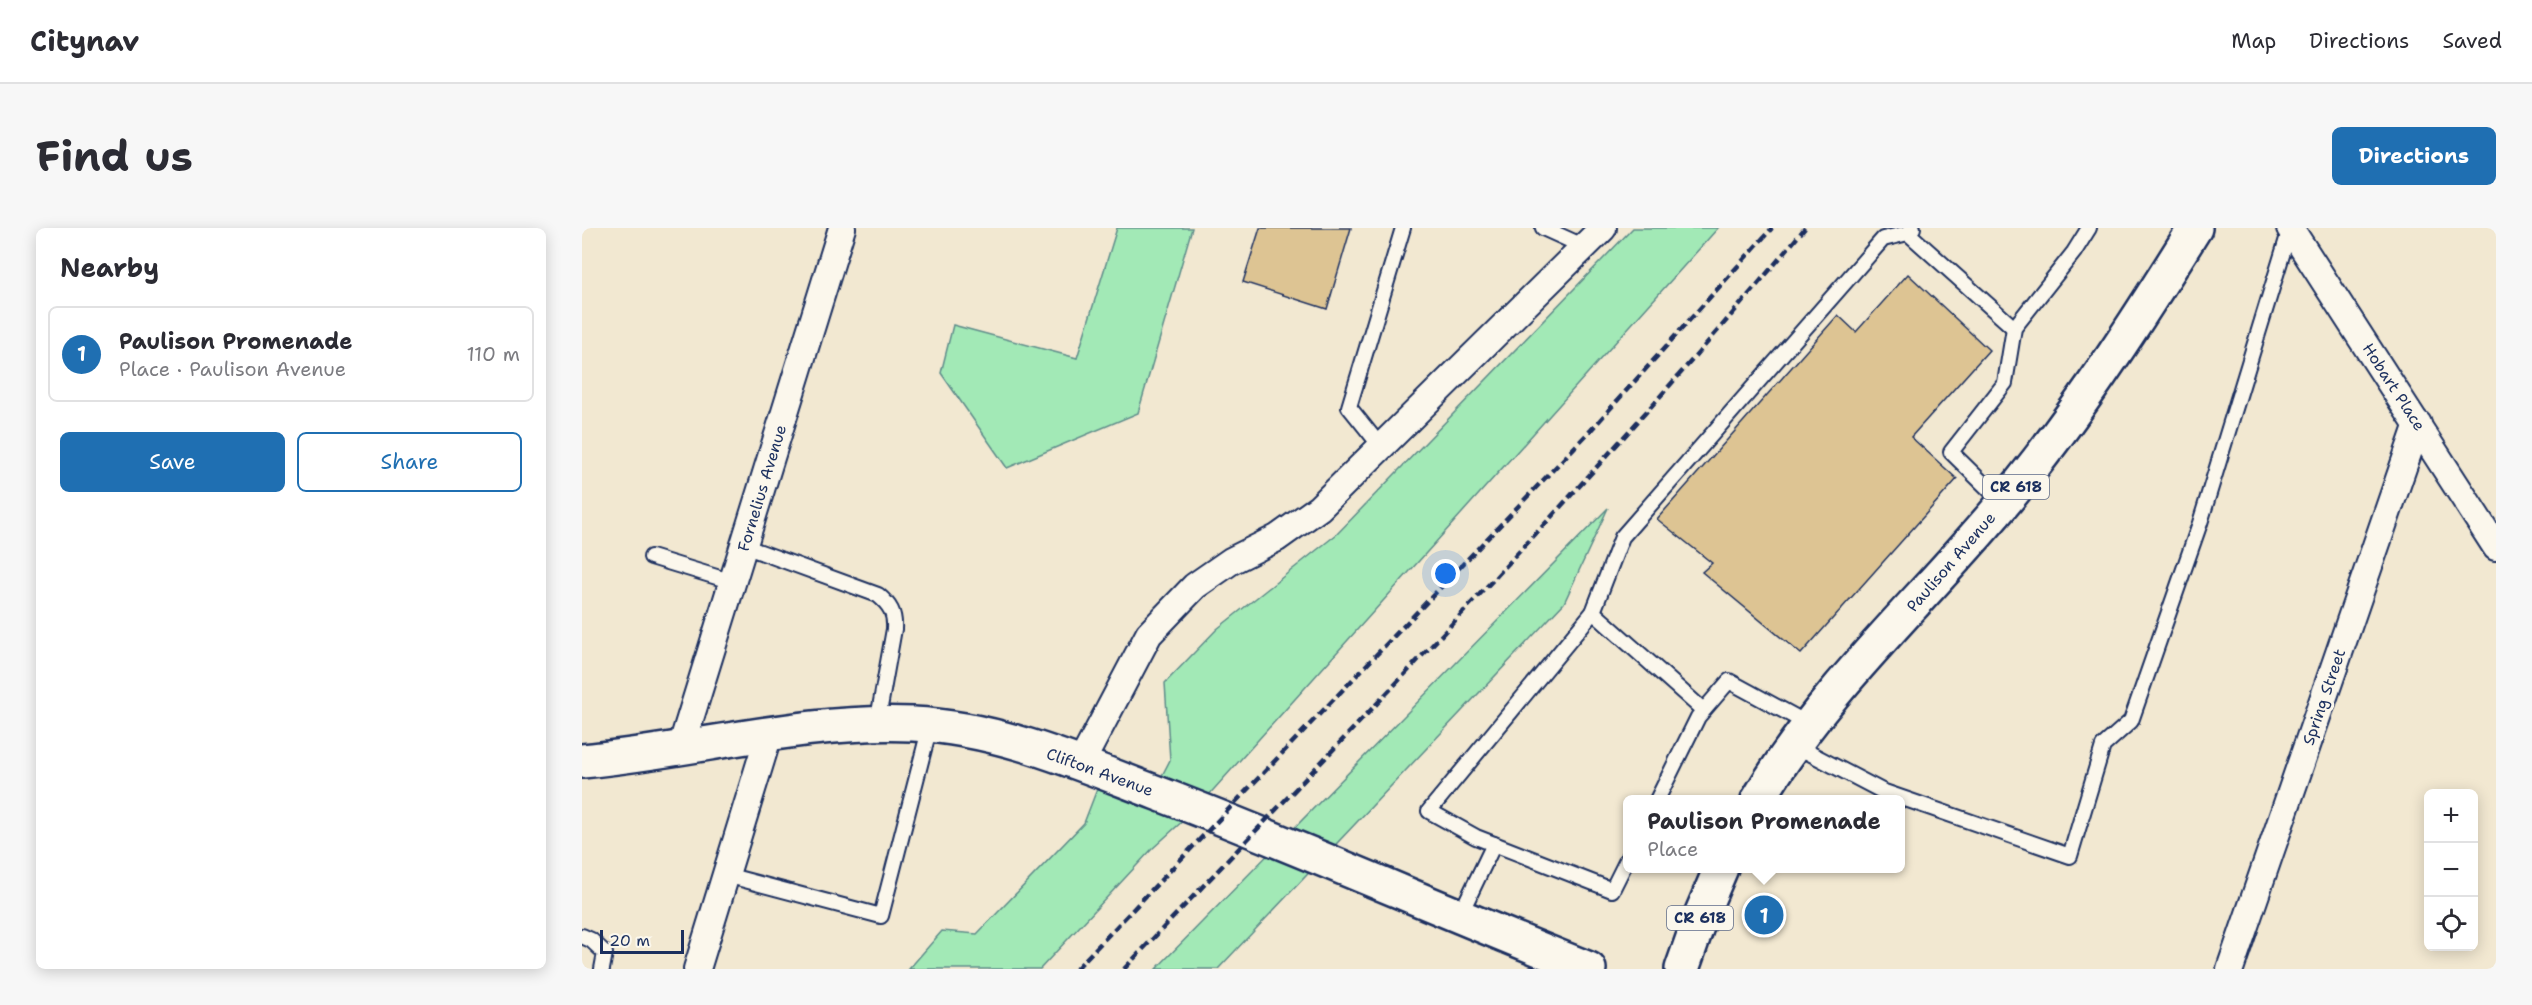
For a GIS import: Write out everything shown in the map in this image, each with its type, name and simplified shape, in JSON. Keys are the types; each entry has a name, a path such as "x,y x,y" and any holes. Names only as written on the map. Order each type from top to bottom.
{"main road":[{"name":"Paulison Avenue","path":"1761,795 1777,768 1827,703 2002,503 2068,418 2148,305 2195,228"},
{"name":"Clifton Avenue","path":"582,760 843,724 930,726 970,730 1081,763 1197,808 1589,969"},
{"name":"CR 618","path":"1682,969 1719,873"}],"street":[{"name":"Fornelius Avenue","path":"681,748 842,228"},
{"path":"1081,763 1149,634 1195,586 1232,561 1277,538 1318,508 1603,228"},
{"name":"Hobart Place","path":"2290,228 2496,547"},
{"name":"Spring Street","path":"2230,969 2418,424"},
{"path":"697,969 769,734"}],"lane":[{"path":"1381,447 1349,407 1403,228"},
{"path":"1543,228 1585,248"},
{"path":"2002,503 1951,452 2005,383 2014,328 2090,228"},
{"path":"1905,799 2070,856 2103,746 2131,721 2139,699 2200,523 2290,228"},
{"path":"1623,868 1612,890 1476,837 1429,811 1593,612 1622,537 1883,239 1911,230 2014,328"},
{"path":"744,546 878,595 889,604 895,618 894,629 877,724"},
{"path":"651,557 733,582"},
{"path":"1593,612 1703,710"},
{"path":"1659,795 1698,717 1729,681 1882,791 1894,795"},
{"path":"726,875 880,916 930,726"},
{"path":"1459,917 1494,844"},
{"path":"582,936 591,940 605,953 602,969"}],"green space":[{"path":"1117,228 1192,228 1138,413 1007,468 941,373 953,325 1077,358"},
{"path":"1633,228 1718,228 1197,808 1152,849 1040,969 909,969 942,931 977,934 1084,823 1104,771 1154,791 1170,760 1165,683 1217,629 1337,534"},
{"path":"1608,508 1564,603 1218,969 1156,969"}],"building":[{"path":"1260,228 1351,228 1327,309 1243,282"},
{"path":"1908,274 1989,350 1911,437 1957,479 1801,654 1702,572 1712,563 1657,519 1838,315 1856,332"}],"railway":[{"path":"1076,969 1591,430 1772,228"},
{"path":"1124,969 1556,512 1805,228"}],"place":[{"name":"Paulison Promenade","path":"1764,915"}]}
